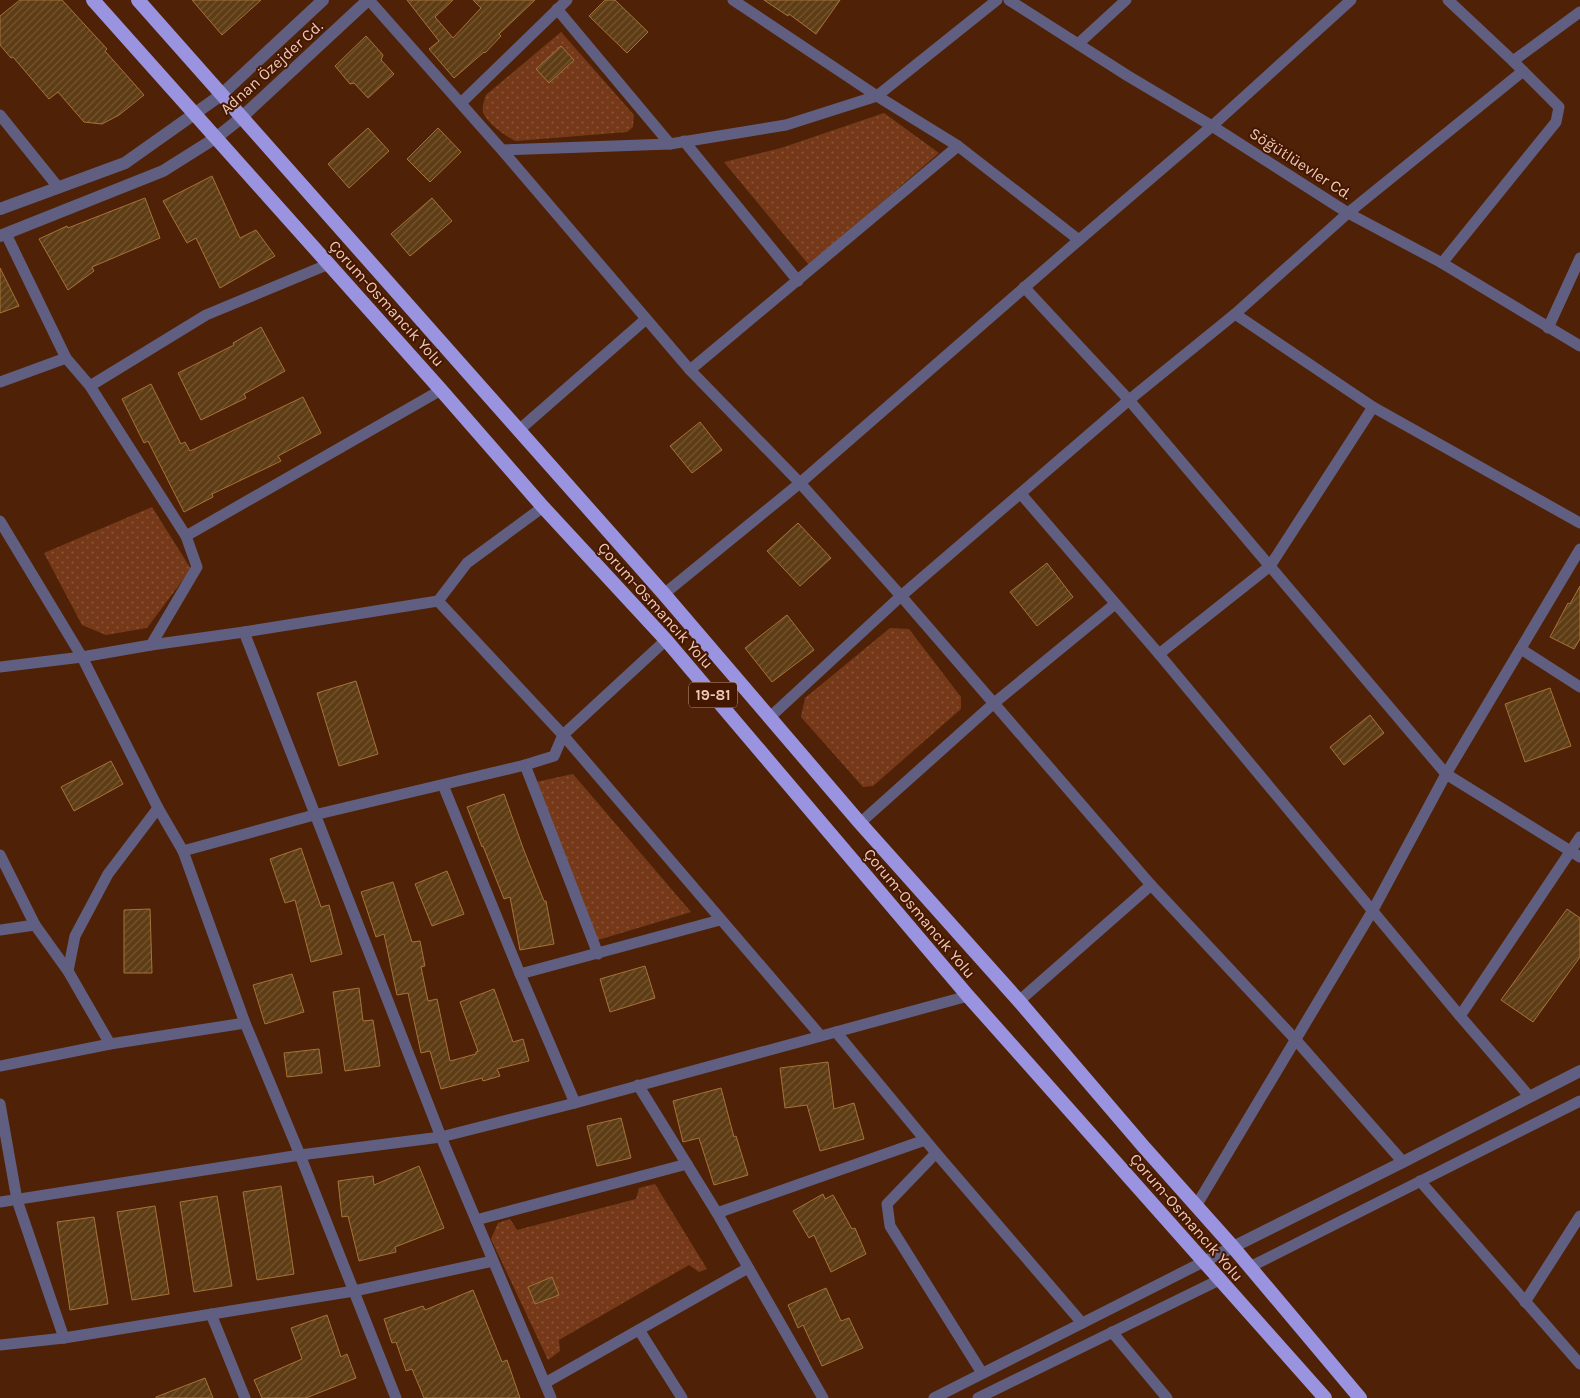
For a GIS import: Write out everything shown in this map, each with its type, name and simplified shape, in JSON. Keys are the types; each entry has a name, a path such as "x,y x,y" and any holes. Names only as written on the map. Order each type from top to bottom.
{"highway":[{"name":"Çorum-Osmancık Yolu","path":"93,0 217,137 543,507 666,640 968,996 1324,1398"},
{"name":"Çorum-Osmancık Yolu","path":"138,0 664,594 860,823 1019,1001 1233,1247 1360,1398"}],"street":[{"name":"Adnan Özejder Cd.","path":"0,209 125,163 222,95 323,0"},
{"name":"Adnan Özejder Cd.","path":"3,235 163,171 217,137 241,118 368,0"},
{"path":"368,0 502,150 690,370 800,484 901,596 1151,885 1295,1039 1403,1162"},
{"path":"461,103 567,0"},
{"path":"733,0 877,96 958,146 1079,240"},
{"path":"502,150 670,144 786,125 877,96 998,0"},
{"name":"Söğütlüevler Cd.","path":"1009,0 1348,213 1442,263 1580,346"},
{"path":"1078,44 1126,0"},
{"path":"664,594 800,484 1024,287 1212,126 1351,0"},
{"path":"1442,263 1556,122 1560,107 1448,0"},
{"path":"557,9 670,144"},
{"path":"1513,61 1580,12"},
{"path":"769,718 901,596 1129,400 1235,314 1348,213 1523,71"},
{"path":"0,115 58,187"},
{"path":"684,142 798,281"},
{"path":"690,370 958,146"},
{"path":"3,235 66,358 90,386 186,536 197,567 151,645"},
{"path":"1548,328 1580,258"},
{"path":"90,386 206,316 329,264"},
{"path":"1024,287 1129,400 1446,774 1576,854"},
{"path":"1235,314 1373,407 1580,522"},
{"path":"518,430 646,319"},
{"path":"0,382 66,358"},
{"path":"186,536 441,390"},
{"path":"1159,654 1270,566 1373,407"},
{"path":"1021,494 1159,654 1460,1016 1529,1096"},
{"path":"0,667 82,657 438,600 468,563 543,507"},
{"path":"0,521 82,657 158,808 183,851 245,1023 300,1155 396,1398"},
{"path":"1196,1206 1373,910 1446,774 1580,549"},
{"path":"438,600 563,735 820,1036"},
{"path":"860,823 993,704 1115,604"},
{"path":"244,632 441,1137 551,1398"},
{"path":"183,851 314,815 525,765 554,756 563,735 666,640"},
{"path":"1520,649 1580,687"},
{"path":"525,765 598,954"},
{"path":"443,785 575,1103"},
{"path":"68,971 75,936 108,874 158,808"},
{"path":"1460,1016 1576,854 1580,837"},
{"path":"0,855 35,925 68,971 110,1044"},
{"path":"1019,1001 1151,885"},
{"path":"520,974 720,920"},
{"path":"0,930 35,925"},
{"path":"0,1202 300,1155 441,1137 575,1103 968,996"},
{"path":"0,1066 110,1044 245,1023"},
{"path":"836,1032 925,1140 1082,1323"},
{"path":"934,1398 1403,1162 1580,1070"},
{"path":"638,1086 717,1213 822,1398"},
{"path":"1250,1267 1580,1101"},
{"path":"0,1104 17,1200 64,1338"},
{"path":"717,1213 925,1140"},
{"path":"936,1153 887,1204 890,1226 982,1373"},
{"path":"476,1220 687,1164"},
{"path":"1420,1181 1580,1364"},
{"path":"1525,1302 1580,1216"},
{"path":"0,1345 64,1338 354,1291 493,1261"},
{"path":"544,1383 748,1268"},
{"path":"978,1398 1219,1280"},
{"path":"211,1314 245,1398"},
{"path":"638,1330 682,1398"},
{"path":"1112,1332 1167,1398"}],"shaded area":[{"path":"561,32 634,115 633,127 627,132 516,141 497,129 485,116 483,104 486,95"},
{"path":"884,113 939,153 809,265 724,162 781,148"},
{"path":"152,507 191,569 147,628 106,635 82,625 44,553"},
{"path":"890,628 909,629 961,697 961,709 873,786 863,787 801,717 805,698"},
{"path":"573,774 691,912 598,940 536,782"},
{"path":"655,1184 707,1269 699,1272 689,1265 559,1340 560,1351 548,1360 491,1239 498,1223 510,1219 517,1230 636,1199 639,1188"}],"building":[{"path":"20,0 62,0 107,49 105,51 144,95 119,115 102,124 84,122 58,92 49,99 13,57 11,58 0,45 0,16"},
{"path":"192,0 261,0 222,35"},
{"path":"407,0 453,0 435,17 453,38 481,8 473,0 535,0 499,34 501,36 485,53 454,78 429,49 439,41"},
{"path":"605,0 615,0 648,32 627,53 589,16"},
{"path":"764,0 840,0 816,34 789,14 788,16"},
{"path":"366,36 383,55 381,60 394,74 368,98 354,83 350,84 335,66"},
{"path":"561,46 574,60 549,83 536,69"},
{"path":"368,128 389,151 349,188 328,164"},
{"path":"438,128 461,152 430,182 407,159"},
{"path":"212,176 240,238 256,230 275,256 220,288 196,238 187,243 163,201"},
{"path":"145,198 160,238 92,267 94,271 68,290 39,239 67,226 68,228"},
{"path":"432,198 452,221 410,256 391,234"},
{"path":"0,268 19,306 0,313"},
{"path":"261,327 285,371 244,394 246,398 201,420 178,373 234,345 233,343"},
{"path":"151,384 181,444 185,442 190,451 303,397 321,433 278,456 281,461 212,494 213,497 184,512 148,441 144,443 122,399"},
{"path":"700,422 722,450 692,473 670,446"},
{"path":"798,523 831,558 800,586 767,551"},
{"path":"1047,563 1073,597 1037,626 1010,592"},
{"path":"1580,586 1580,639 1574,649 1550,637 1568,603 1570,604"},
{"path":"787,615 814,650 772,682 745,648"},
{"path":"356,681 378,754 339,766 317,693"},
{"path":"1550,688 1571,746 1525,762 1505,704"},
{"path":"1370,715 1384,733 1344,765 1330,747"},
{"path":"111,761 123,784 74,811 61,787"},
{"path":"504,794 523,848 544,901 546,901 554,944 520,950 510,897 504,899 467,807"},
{"path":"301,848 321,907 329,905 342,954 311,962 295,900 285,903 270,859"},
{"path":"447,871 464,914 432,926 415,884"},
{"path":"393,882 412,942 420,941 425,966 421,967 428,1001 437,999 450,1061 476,1054 478,1051 460,1002 494,989 513,1042 523,1039 529,1061 497,1069 500,1076 483,1081 482,1078 441,1089 430,1051 421,1053 408,993 397,995 384,934 376,937 361,892"},
{"path":"150,909 152,973 124,973 124,910"},
{"path":"1567,909 1580,918 1580,957 1533,1022 1501,1000"},
{"path":"645,966 655,998 610,1012 600,979"},
{"path":"292,974 304,1012 265,1024 253,985"},
{"path":"359,988 363,1021 373,1020 380,1066 345,1071 333,992"},
{"path":"319,1049 322,1073 287,1077 284,1053"},
{"path":"828,1062 834,1109 854,1103 864,1139 820,1151 807,1105 785,1108 780,1068"},
{"path":"721,1088 734,1137 736,1136 748,1175 714,1185 699,1138 683,1142 673,1101"},
{"path":"621,1118 631,1158 597,1166 587,1126"},
{"path":"419,1166 444,1228 395,1247 396,1252 359,1261 348,1216 342,1217 338,1181 373,1176 374,1185"},
{"path":"281,1186 294,1274 257,1280 243,1192"},
{"path":"823,1194 825,1199 833,1195 852,1229 855,1228 866,1254 831,1272 814,1235 809,1238 793,1211"},
{"path":"217,1196 232,1286 194,1292 180,1202"},
{"path":"155,1206 169,1294 132,1300 117,1212"},
{"path":"94,1217 108,1304 70,1310 57,1222"},
{"path":"552,1277 559,1295 535,1304 528,1287"},
{"path":"826,1288 841,1321 849,1318 863,1348 822,1366 803,1325 798,1328 788,1305"},
{"path":"473,1290 502,1362 507,1360 520,1398 424,1398 412,1369 406,1371 396,1342 392,1343 384,1319 423,1306 425,1310"},
{"path":"327,1315 341,1357 347,1354 356,1378 306,1398 262,1398 254,1380 302,1359 291,1328"},
{"path":"205,1378 213,1398 156,1398 156,1397"}]}
